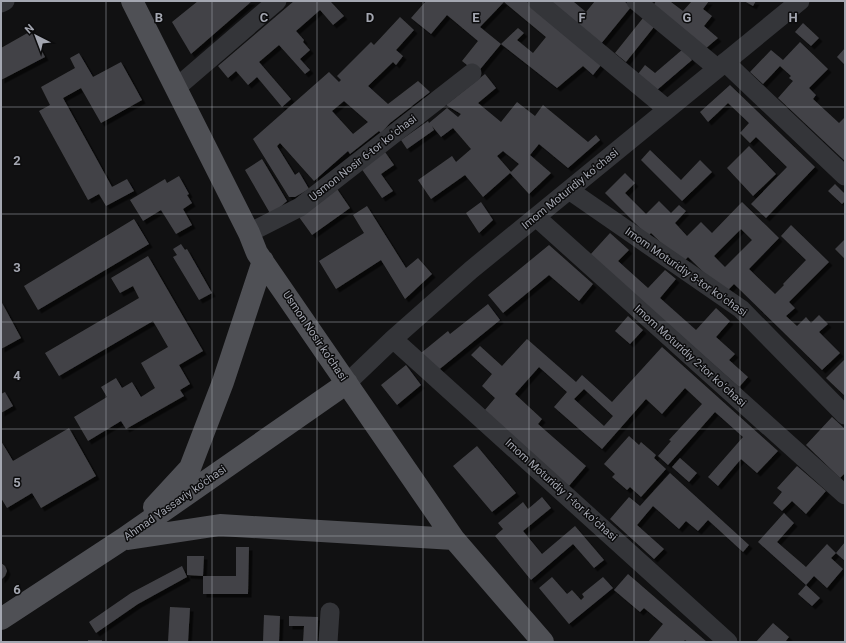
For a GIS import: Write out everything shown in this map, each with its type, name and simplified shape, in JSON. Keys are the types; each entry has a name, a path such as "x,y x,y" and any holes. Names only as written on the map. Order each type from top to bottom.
{"main road":[{"name":"Usmon Nosir ko‘chasi","path":"132,1 249,233 257,253 454,539 543,642"},
{"path":"123,539 190,468 222,382 263,261"},
{"name":"Ahmad Yassaviy ko'chasi","path":"1,619 123,539 347,383"},
{"path":"123,539 220,525 454,539"}],"street":[{"path":"1,3 5,1"},
{"path":"176,88 277,1"},
{"path":"537,1 667,109"},
{"path":"636,1 721,65 845,176"},
{"name":"Imom Moturidiy koʻchasi","path":"347,383 393,339 471,270 800,1"},
{"name":"Usmon Nosir 6-tor koʻchasi","path":"249,233 300,207 472,73"},
{"name":"Imom Moturidiy 3-tor koʻchasi","path":"569,190 741,308 845,415"},
{"name":"Imom Moturidiy 2-tor koʻchasi","path":"536,217 845,495"},
{"name":"Imom Moturidiy 1-tor koʻchasi","path":"393,339 728,642"},
{"path":"328,642 330,612"}],"building":[{"path":"198,1 252,1 191,54 172,22"},
{"path":"294,1 332,1 331,2 344,16 333,25 320,10 296,31 310,50 300,59 310,70 305,74 279,45 259,62 291,99 282,107 257,77 248,85 236,71 228,78 218,66"},
{"path":"426,1 526,1 602,64 593,75 583,66 557,88 501,44 477,73 462,61 478,41 447,15 431,34 411,18","holes":["504,2 546,37 533,53 517,40 524,33 518,28 501,44 480,27"]},
{"path":"547,1 575,1 574,2 586,12 595,1 624,1 631,7 600,45"},
{"path":"656,1 672,1 671,2 683,11 692,1 709,1 703,9 712,16 704,26 718,38 705,49 653,6"},
{"path":"744,1 756,1 753,6"},
{"path":"400,17 414,30 396,50 403,56 396,65 393,62 368,86 388,104 418,81 430,92 390,123 381,133 379,131 350,154 348,151 314,181 280,143 277,146 295,175 299,172 309,189 295,197 289,197 253,139 329,72 339,82 341,80 337,76 371,42 374,45","holes":["344,101 368,122 353,134 332,111"]},
{"path":"643,18 654,27 626,62 615,53"},
{"path":"803,23 819,38 811,46 795,32"},
{"path":"31,31 45,57 1,80 1,48"},
{"path":"800,42 828,69 809,88 816,95 813,99 839,123 845,117 845,161 778,98 793,81 789,78 791,76 780,66 763,84 750,72 771,50 783,60"},
{"path":"845,48 845,65 837,57"},
{"path":"683,49 692,60 657,90 638,74 645,65 655,73"},
{"path":"79,53 93,77 121,62 142,100 101,123 81,88 63,98 112,187 127,179 134,191 106,206 99,194 88,200 39,111 50,105 41,87 75,68 70,58"},
{"path":"485,74 496,88 478,103 501,122 517,102 535,116 543,105 588,142 596,135 600,140 568,168 539,144 530,155 551,173 529,194 510,173 483,197 465,175 431,199 418,180 452,156 456,162 471,149 453,128 441,137 432,126 434,130 407,149 401,140 428,121 429,123 447,108 458,117 461,114 446,105","holes":["503,151 519,164 511,172 497,156"]},
{"path":"730,85 815,167 766,218 751,204 787,167 756,137 750,143 740,133 749,123 728,103 708,122 700,112"},
{"path":"749,146 776,174 753,196 727,168"},
{"path":"650,150 681,180 700,160 712,172 682,201 641,160"},
{"path":"385,152 394,165 381,174 393,191 382,198 361,168"},
{"path":"262,159 287,201 271,215 245,170"},
{"path":"625,173 635,183 625,193 646,214 659,201 671,213 679,205 686,211 675,223 687,236 701,222 712,233 742,202 779,238 749,269 775,294 806,260 781,236 791,225 829,262 789,302 795,308 786,316 797,326 806,317 811,323 819,315 828,324 819,332 840,353 822,370 734,284 725,293 688,257 682,263 651,233 648,236 605,193","holes":["741,229 752,240 725,267 714,256"]},
{"path":"179,176 189,194 187,195 192,203 183,209 192,225 176,234 161,210 143,221 130,200 165,179 167,183"},
{"path":"835,184 845,194 845,201 842,204 828,191"},
{"path":"335,186 350,208 312,235 299,217"},
{"path":"481,202 493,220 479,233 466,213"},
{"path":"367,206 406,268 418,258 432,274 405,299 381,260 336,289 319,261 364,233 353,215"},
{"path":"134,219 149,244 38,310 24,286"},
{"path":"610,233 629,250 618,261 648,288 665,270 676,279 660,298 696,330 716,308 730,321 716,337 735,354 729,360 748,377 739,387 590,255"},
{"path":"845,239 845,259 835,249"},
{"path":"181,244 185,250 187,249 212,293 199,300 173,257 177,255 173,249"},
{"path":"549,245 593,284 579,301 549,275 503,313 488,295"},
{"path":"148,256 203,351 179,365 190,384 180,390 184,396 126,429 121,421 88,441 74,417 107,397 101,387 116,378 122,388 132,382 141,397 155,388 141,363 168,347 153,321 59,376 45,353 139,298 133,286 120,293 111,278"},
{"path":"1,301 21,338 1,349"},
{"path":"488,304 500,320 436,372 421,353 448,331 450,334"},
{"path":"628,316 643,330 630,344 615,331"},
{"path":"527,339 576,382 582,375 612,402 662,347 778,451 757,473 741,459 718,486 708,477 743,437 715,412 668,465 658,456 671,441 669,440 702,404 685,388 662,414 646,399 602,449 554,407 567,392 539,367 515,394 542,419 538,424 586,466 568,487 484,411 495,398 482,386 492,374 471,355 480,346 502,366","holes":["584,389 613,416 604,426 574,399"]},
{"path":"845,359 845,396 826,378"},
{"path":"406,365 421,385 397,405 381,385"},
{"path":"5,392 13,406 1,413 1,394"},
{"path":"832,417 845,429 845,473 840,478 806,445"},
{"path":"69,428 96,476 41,508 32,493 7,508 1,498 1,441 13,461"},
{"path":"629,436 639,445 641,442 656,455 654,458 666,469 641,497 630,487 627,490 612,477 615,474 604,464"},
{"path":"477,446 516,493 492,512 453,466"},
{"path":"680,458 697,473 689,482 672,467"},
{"path":"797,466 826,491 806,514 792,501 782,511 773,503 782,492 777,488"},
{"path":"670,473 749,545 743,552 708,520 698,531 686,521 679,529 653,506 637,525 664,549 654,559 610,519 629,497 640,506"},
{"path":"542,497 551,508 523,531 542,554 575,526 604,560 594,568 573,544 531,580 495,536 503,529 498,523 523,502 528,509"},
{"path":"784,513 794,523 777,542 806,567 827,544 836,553 831,558 843,569 827,588 814,576 806,585 758,542"},
{"path":"845,542 845,561 836,553"},
{"path":"236,547 249,547 248,594 203,594 203,576 236,576"},
{"path":"187,556 204,556 203,576 187,575"},
{"path":"1,563 5,566 7,571 1,580"},
{"path":"182,566 187,577 138,604 96,633 89,622 131,593"},
{"path":"628,574 707,642 688,642 685,640 683,642 648,642 663,624 644,608 640,612 614,590"},
{"path":"552,577 567,594 572,590 581,600 584,597 582,594 603,577 613,588 569,624 539,588"},
{"path":"806,585 820,598 812,606 798,594"},
{"path":"170,607 190,608 188,642 168,642"},
{"path":"264,615 280,616 279,642 263,642"},
{"path":"289,616 318,617 317,642 303,642 304,626 289,626"},
{"path":"773,623 789,637 785,642 756,642"},
{"path":"88,640 102,640 102,642 88,642"}]}
